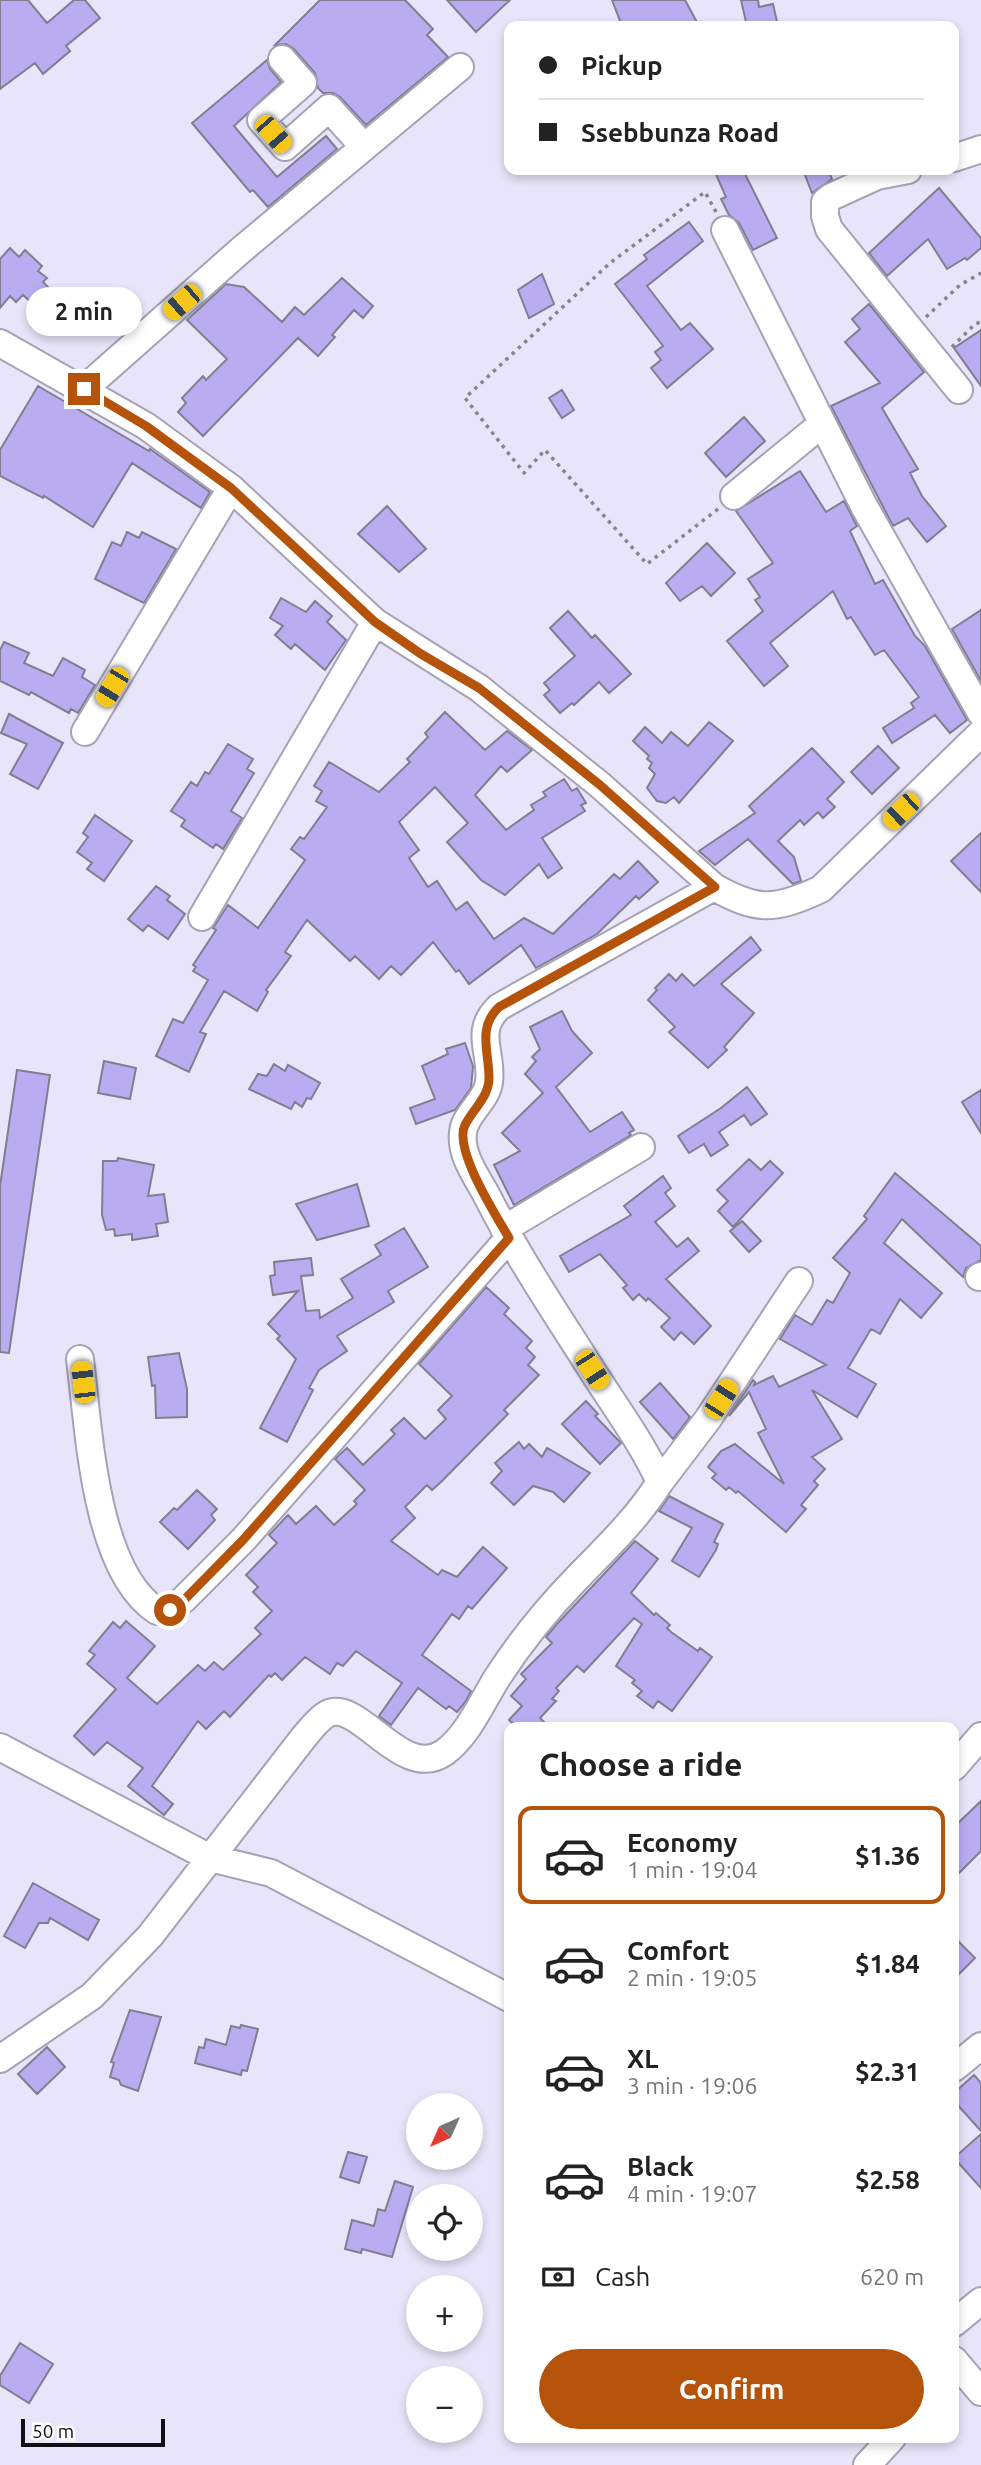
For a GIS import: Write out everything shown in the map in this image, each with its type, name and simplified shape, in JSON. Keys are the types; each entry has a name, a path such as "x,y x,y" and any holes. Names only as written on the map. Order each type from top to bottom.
{"street":[{"path":"282,59 364,147"},
{"path":"84,389 241,250 460,67"},
{"path":"303,83 261,120 285,147 329,108"},
{"path":"959,156 981,149"},
{"path":"882,175 825,202 829,229 959,390"},
{"path":"725,229 864,506 981,713"},
{"path":"0,344 146,426 231,488 375,622 421,654 479,688 600,785 715,887 732,897 757,905 789,904 821,890 981,733"},
{"path":"734,496 822,424"},
{"path":"85,732 231,488"},
{"path":"202,917 375,622"},
{"path":"660,1482 637,1439 506,1234 464,1153 463,1133 486,1094 489,1080 485,1025 499,1007 715,887"},
{"path":"80,1359 97,1501 125,1576 138,1597 156,1611 170,1610 184,1600 243,1540 506,1234 640,1147"},
{"path":"0,2059 92,1996 150,1936 304,1737 328,1713 337,1712 353,1718 407,1755 419,1759 445,1752 465,1729 526,1636 552,1604 637,1516 708,1419 799,1281"},
{"path":"959,1761 981,1736"},
{"path":"0,1747 210,1858 271,1873 504,1995"},
{"path":"959,2064 981,2046"},
{"path":"959,2319 981,2301"},
{"path":"959,2370 981,2392"},
{"path":"867,2465 887,2443"}],"path":[{"path":"725,229 705,192 610,263 465,398 524,472 545,450 647,564 734,496"},
{"path":"922,320 960,285 981,273"},
{"path":"948,351 975,324 981,322"}],"building":[{"path":"0,0 28,0 47,23 74,0 85,0 100,18 66,46 70,51 43,74 35,63 0,89"},
{"path":"320,0 405,0 433,29 427,35 448,57 366,125 340,97 333,93 323,93 318,88 315,73 294,49 286,44 275,45"},
{"path":"447,0 510,0 476,32"},
{"path":"612,0 685,0 696,21 620,21"},
{"path":"741,0 758,0 759,7 773,4 777,21 746,21"},
{"path":"267,60 270,69 281,82 234,126 277,177 326,136 337,149 268,207 253,190 250,192 192,123"},
{"path":"716,175 746,175 777,238 753,250 739,223 729,215 721,199 726,197"},
{"path":"805,175 830,175 832,179 812,193"},
{"path":"939,188 981,238 981,248 967,260 965,258 947,269 928,239 887,276 869,253"},
{"path":"689,222 703,241 647,286 681,330 690,323 713,349 667,388 651,368 661,360 655,352 663,346 615,284 647,259 644,255"},
{"path":"10,248 19,257 25,250 42,266 38,271 47,278 43,282 50,289 34,305 23,295 16,302 10,296 0,308 0,259"},
{"path":"542,274 554,304 529,318 518,290"},
{"path":"342,278 373,306 363,318 354,310 318,356 298,338 203,436 178,412 186,403 182,398 203,376 206,380 227,359 187,320 226,284 244,287 282,322 295,307 304,315"},
{"path":"869,304 924,372 882,408 918,469 910,473 922,496 946,526 927,542 908,518 893,526 831,406 880,383 845,342 860,329 852,319"},
{"path":"981,330 981,386 954,348"},
{"path":"38,386 149,451 150,449 210,492 201,508 132,463 93,527 44,496 43,498 0,476 0,450"},
{"path":"562,390 574,410 562,418 549,398"},
{"path":"744,417 765,441 726,477 705,453"},
{"path":"800,471 826,512 844,501 857,526 850,531 875,584 883,580 967,720 950,733 935,715 892,743 883,728 914,708 911,703 919,697 884,650 875,655 851,617 847,619 833,591 770,643 788,666 764,686 727,641 763,611 755,600 760,597 748,579 773,563 736,511"},
{"path":"387,506 426,549 399,572 358,534"},
{"path":"127,532 139,538 142,532 176,549 144,603 95,579 112,542 121,546"},
{"path":"707,543 735,573 711,596 702,586 680,601 666,583"},
{"path":"281,598 306,612 315,601 332,616 327,622 346,640 325,670 295,644 291,649 275,635 283,626 270,618"},
{"path":"981,610 981,681 952,629"},
{"path":"568,611 592,638 595,635 631,674 609,693 599,682 574,705 572,703 560,713 544,695 550,690 544,683 575,656 550,628"},
{"path":"4,642 29,653 24,663 53,676 63,658 85,670 82,677 95,685 78,713 71,709 69,713 31,692 29,695 0,681 0,650"},
{"path":"445,712 485,750 507,731 532,750 507,772 501,766 475,795 506,830 534,810 531,805 546,796 543,792 564,779 572,791 577,788 586,803 581,805 585,811 542,838 562,868 548,878 539,864 505,895 481,880 447,842 468,823 435,787 399,822 419,850 409,858 428,887 437,881 456,910 467,902 494,939 524,918 553,934 614,874 620,879 638,861 658,882 639,899 636,896 597,934 536,968 521,945 469,984 433,942 401,975 391,966 379,979 355,956 350,961 307,920 285,952 291,956 266,990 268,992 257,1011 224,991 200,1032 206,1034 189,1072 156,1056 173,1019 183,1023 208,980 193,971 196,967 193,965 216,930 213,928 228,905 258,928 305,860 291,849 300,837 304,839 327,807 316,801 322,791 314,786 329,762 379,792 410,762 407,759 428,737 425,733"},
{"path":"9,714 63,743 38,789 10,774 27,744 1,733"},
{"path":"709,722 733,741 679,803 674,797 666,803 657,801 647,788 655,774 649,768 652,763 647,759 649,756 633,741 645,727 662,743 671,732 688,746"},
{"path":"228,744 253,759 247,769 254,773 231,811 242,818 223,849 216,844 213,848 181,826 185,820 171,811 191,782 197,786 205,772 209,774"},
{"path":"878,746 899,768 872,794 851,772"},
{"path":"812,748 844,782 827,799 835,807 823,818 818,812 804,825 800,820 778,841 794,857 801,881 793,884 748,839 715,865 699,851 755,813 749,806"},
{"path":"95,815 132,841 104,881 87,869 92,863 77,852 88,837 83,833"},
{"path":"981,833 981,892 951,861"},
{"path":"156,886 170,896 167,900 185,914 168,939 148,925 143,931 128,919"},
{"path":"751,937 761,950 721,984 754,1013 724,1047 727,1050 708,1068 669,1032 675,1027 648,1000 669,974 676,981 682,974 694,986"},
{"path":"562,1011 572,1031 592,1053 556,1087 590,1132 622,1112 634,1130 629,1133 631,1135 514,1205 494,1165 520,1151 502,1133 543,1093 525,1074 536,1061 532,1057 540,1049 530,1027"},
{"path":"465,1043 473,1066 471,1088 455,1110 416,1124 410,1108 435,1099 422,1066 448,1054 446,1049"},
{"path":"104,1061 136,1068 130,1099 98,1093"},
{"path":"274,1064 285,1071 288,1065 320,1083 311,1099 307,1098 302,1107 295,1102 291,1109 249,1089 258,1074 267,1076"},
{"path":"17,1070 50,1075 9,1353 0,1352 0,1186"},
{"path":"747,1087 767,1114 751,1125 744,1115 719,1132 728,1145 711,1156 704,1144 689,1153 678,1136"},
{"path":"981,1090 981,1133 962,1102"},
{"path":"118,1158 154,1165 148,1196 164,1194 168,1222 156,1224 158,1236 132,1240 132,1234 115,1236 114,1229 106,1230 102,1215 103,1161 117,1161"},
{"path":"749,1159 761,1170 770,1161 783,1173 733,1227 718,1211 728,1201 717,1190"},
{"path":"895,1173 981,1246 981,1260 966,1268 963,1277 902,1219 884,1243 942,1293 921,1318 900,1299 880,1334 871,1329 848,1368 876,1384 857,1417 812,1390 842,1439 812,1457 825,1469 814,1481 818,1485 801,1505 806,1509 786,1532 738,1491 736,1493 729,1487 726,1490 712,1478 716,1474 708,1467 721,1451 735,1444 784,1484 758,1433 766,1429 749,1392 729,1416 753,1380 754,1385 773,1376 779,1387 826,1365 780,1339 795,1315 812,1325 827,1300 833,1303 850,1273 833,1258 867,1219 864,1216"},
{"path":"663,1176 671,1188 665,1193 675,1206 655,1222 677,1247 688,1238 699,1251 666,1279 711,1326 694,1344 681,1332 674,1340 661,1327 670,1318 648,1298 646,1301 639,1294 633,1300 623,1288 627,1285 600,1254 569,1272 560,1256 631,1215 624,1206"},
{"path":"357,1184 369,1226 317,1240 296,1204"},
{"path":"742,1221 761,1241 749,1252 730,1231"},
{"path":"404,1228 428,1267 388,1291 394,1302 337,1336 347,1351 319,1370 309,1388 313,1390 287,1442 260,1428 296,1359 277,1339 280,1336 268,1324 298,1291 273,1295 270,1276 275,1275 274,1262 311,1258 313,1275 301,1276 306,1311 319,1310 320,1318 353,1298 341,1279 381,1255 375,1245"},
{"path":"486,1287 509,1308 504,1314 532,1341 526,1348 535,1357 528,1365 539,1375 504,1410 508,1414 442,1481 432,1490 427,1485 405,1507 415,1518 391,1541 438,1575 442,1570 457,1577 483,1547 507,1568 472,1609 468,1606 459,1619 452,1614 422,1655 471,1691 466,1701 457,1712 449,1706 446,1709 418,1688 391,1725 379,1716 402,1683 356,1651 343,1666 337,1663 330,1674 305,1657 282,1680 275,1673 271,1677 269,1675 230,1717 224,1711 206,1729 198,1721 152,1786 173,1804 164,1815 128,1786 143,1768 107,1742 94,1755 74,1736 116,1689 87,1664 95,1655 89,1651 113,1622 120,1628 126,1621 155,1646 127,1678 157,1704 198,1665 205,1671 214,1662 223,1670 261,1634 255,1628 272,1611 253,1592 258,1587 246,1575 277,1543 269,1535 288,1515 296,1524 316,1506 334,1525 357,1504 354,1501 365,1490 335,1459 347,1448 363,1465 395,1434 391,1430 404,1418 425,1439 446,1419 438,1410 452,1396 419,1364"},
{"path":"179,1353 187,1389 187,1417 156,1418 155,1385 152,1386 148,1357"},
{"path":"660,1383 690,1417 673,1439 640,1402"},
{"path":"586,1401 598,1414 595,1416 621,1443 600,1464 562,1424"},
{"path":"519,1442 524,1449 529,1444 542,1457 547,1448 590,1473 564,1502 553,1492 533,1486 514,1505 491,1483 502,1471 495,1463"},
{"path":"197,1490 217,1509 211,1515 215,1520 188,1549 160,1522"},
{"path":"669,1496 723,1524 714,1542 718,1544 716,1550 699,1577 672,1561 692,1528 659,1511"},
{"path":"635,1541 658,1559 631,1593 654,1615 656,1613 670,1625 667,1628 671,1632 698,1651 700,1648 712,1657 672,1711 658,1701 653,1708 637,1696 642,1691 632,1683 635,1680 616,1666 642,1624 634,1618 584,1672 577,1666 556,1688 559,1691 552,1699 556,1701 540,1718 544,1722 511,1722 509,1720 522,1706 511,1696 526,1679 521,1674 552,1643 546,1637"},
{"path":"981,1801 981,1851 959,1873 959,1822"},
{"path":"33,1883 99,1920 88,1940 50,1918 48,1923 39,1923 25,1948 4,1936"},
{"path":"959,1942 975,1958 959,1974"},
{"path":"130,2010 161,2017 138,2091 121,2085 119,2080 110,2077 114,2063 111,2062"},
{"path":"241,2025 258,2029 247,2071 242,2070 241,2075 195,2063 199,2047 204,2048 206,2039 226,2045 231,2026 240,2028"},
{"path":"47,2047 65,2067 37,2094 18,2074"},
{"path":"974,2075 981,2083 981,2131 959,2107 959,2088"},
{"path":"981,2134 981,2188 959,2164 959,2154"},
{"path":"348,2152 367,2157 359,2183 340,2177"},
{"path":"395,2181 406,2185 406,2210 392,2257 362,2249 361,2253 345,2249 352,2220 374,2226 378,2209 385,2211"},
{"path":"20,2343 53,2364 29,2403 0,2385 0,2376"}],"route":[{"path":"84,389 146,426 231,488 375,622 421,654 479,688 600,785 715,887 499,1007 490,1016 485,1025 489,1080 486,1094 465,1126 464,1153 509,1238 243,1540 184,1600 170,1610"}]}
